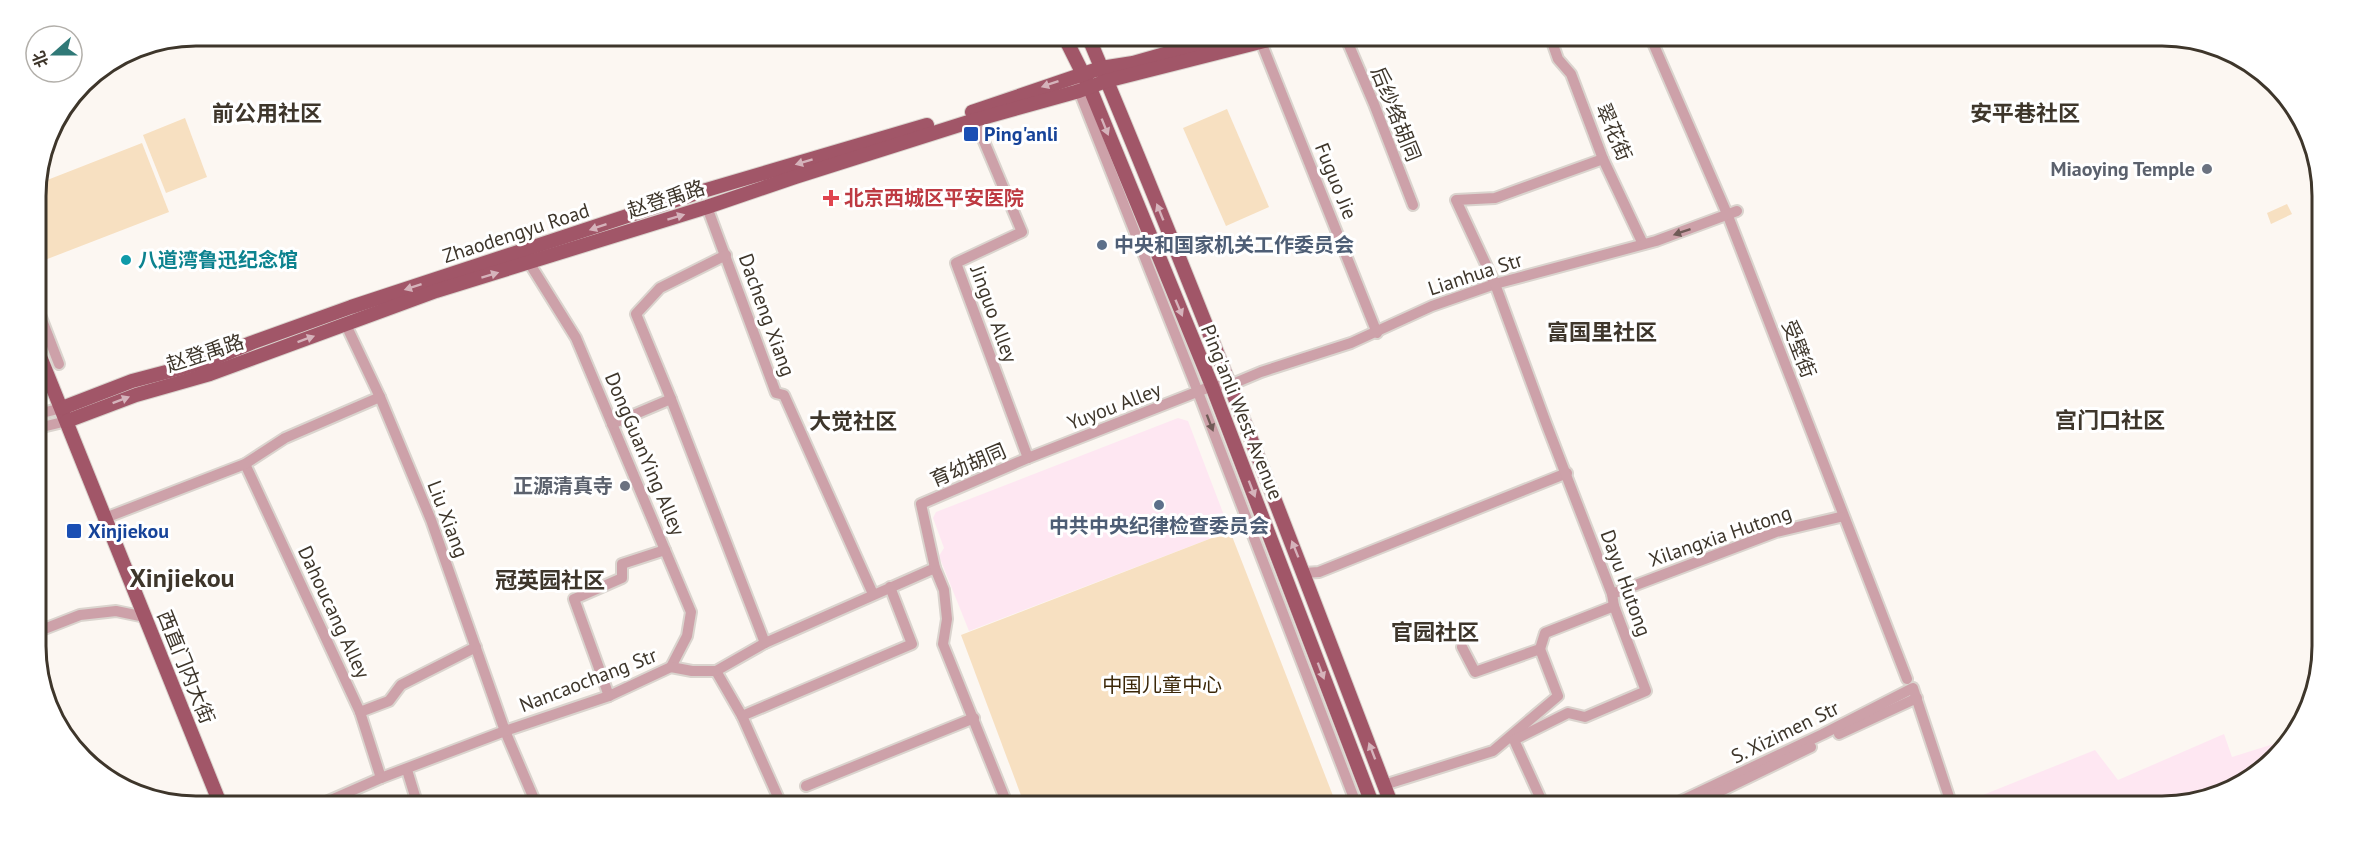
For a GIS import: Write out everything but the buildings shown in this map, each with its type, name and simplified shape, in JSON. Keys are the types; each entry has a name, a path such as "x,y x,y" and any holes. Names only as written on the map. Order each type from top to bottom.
{"main road":[{"name":"Ping'anli West Avenue","path":"1068,46 1212,386 1369,795"},
{"name":"Ping'anli West Avenue","path":"1092,46 1305,573 1388,795"},
{"name":"Zhaodengyu Road","path":"64,415 132,381 208,361 351,307 526,258 703,191 970,112 1083,84 1104,74 1194,46"},
{"path":"1104,74 1241,46"},
{"name":"赵登禹路","path":"64,415 210,374 526,258 707,207 1083,84"},
{"name":"西直门内大街","path":"47,372 216,796"}],"street":[{"name":"Fuguo Jie","path":"1263,46 1377,333"},
{"name":"后纱络胡同","path":"1349,46 1413,205"},
{"name":"翠花街","path":"1553,46 1558,60 1571,74 1603,159 1643,244"},
{"name":"受壁街","path":"1655,46 1732,213 1912,688 1948,795"},
{"path":"1083,84 1352,795"},
{"name":"Jinguo Alley","path":"975,120 1022,232 956,264 1028,458"},
{"name":"Dayu Hutong","path":"1539,795 1514,740 1568,713 1585,717 1646,691 1614,606 1612,594 1495,284 1456,200 1495,198 1603,159"},
{"name":"Dacheng Xiang","path":"707,207 776,393 784,395 873,594"},
{"name":"Lianhua Str","path":"1212,386 1230,385 1377,333 1432,306 1495,284 1643,244 1732,213"},
{"path":"726,255 660,288 636,314 765,643"},
{"name":"DongGuanYing Alley","path":"526,258 576,338 691,612 687,636 671,667"},
{"name":"Liu Xiang","path":"346,325 380,397 431,520 505,731 533,796"},
{"path":"47,331 60,364"},
{"name":"Yuyou Alley","path":"1028,458 1212,386"},
{"path":"105,518 245,464 285,438 380,397"},
{"path":"612,424 670,399"},
{"path":"47,414 64,415"},
{"path":"46,424 64,415"},
{"name":"育幼胡同","path":"935,568 921,504 1028,458"},
{"name":"Dahoucang Alley","path":"245,464 360,712 381,778"},
{"path":"1305,573 1319,572 1566,473"},
{"name":"Xilangxia Hutong","path":"1612,594 1776,532 1840,517"},
{"path":"609,696 574,599 622,578 622,564 665,550"},
{"path":"935,568 944,590 946,609 943,644 1004,796"},
{"name":"Nancaochang Str","path":"340,796 505,731 609,696 671,667 692,671 716,670 765,643 935,568"},
{"path":"742,716 912,644 890,587"},
{"path":"1384,785 1493,751 1558,696 1540,649 1545,633 1614,606"},
{"path":"46,629 80,615 116,611 145,617"},
{"path":"360,712 389,701 401,685 476,647"},
{"path":"1462,647 1475,672 1540,649"},
{"path":"716,670 742,716 777,796"},
{"path":"1710,795 1912,688"},
{"name":"S. Xizimen Str","path":"1694,795 1823,734 1912,688"},
{"path":"806,786 974,718"},
{"path":"407,770 415,796"}],"shaded area":[{"path":"1178,418 1188,421 1230,531 969,631 939,556 944,548 933,518 936,512"},
{"path":"2224,734 2232,757 2277,743 2254,765 2238,775 2220,784 2192,793 1983,795 2095,750 2118,780"}],"green space":[{"path":"1227,109 1269,207 1226,226 1183,128"},
{"path":"185,118 207,177 166,193 143,135"},
{"path":"142,143 169,212 47,259 48,180"},
{"path":"2287,204 2292,214 2271,224 2267,213"},
{"name":"中国儿童中心","path":"1230,531 1333,795 1021,796 961,635"}],"place":[{"name":"Ping'anli","path":"971,134"},
{"name":"Miaoying Temple","path":"2207,169"},
{"name":"北京西城区平安医院","path":"831,198"},
{"name":"中央和国家机关工作委员会","path":"1102,245"},
{"name":"八道湾鲁迅纪念馆","path":"126,260"},
{"name":"正源清真寺","path":"625,486"},
{"name":"中共中央纪律检查委员会","path":"1159,505"},
{"name":"Xinjiekou","path":"74,531"}],"district":[{"name":"前公用社区","path":"267,113"},
{"name":"安平巷社区","path":"2025,113"},
{"name":"富国里社区","path":"1602,332"},
{"name":"宫门口社区","path":"2110,420"},
{"name":"大觉社区","path":"853,421"},
{"name":"Xinjiekou","path":"182,578"},
{"name":"冠英园社区","path":"550,580"},
{"name":"官园社区","path":"1435,632"}]}
